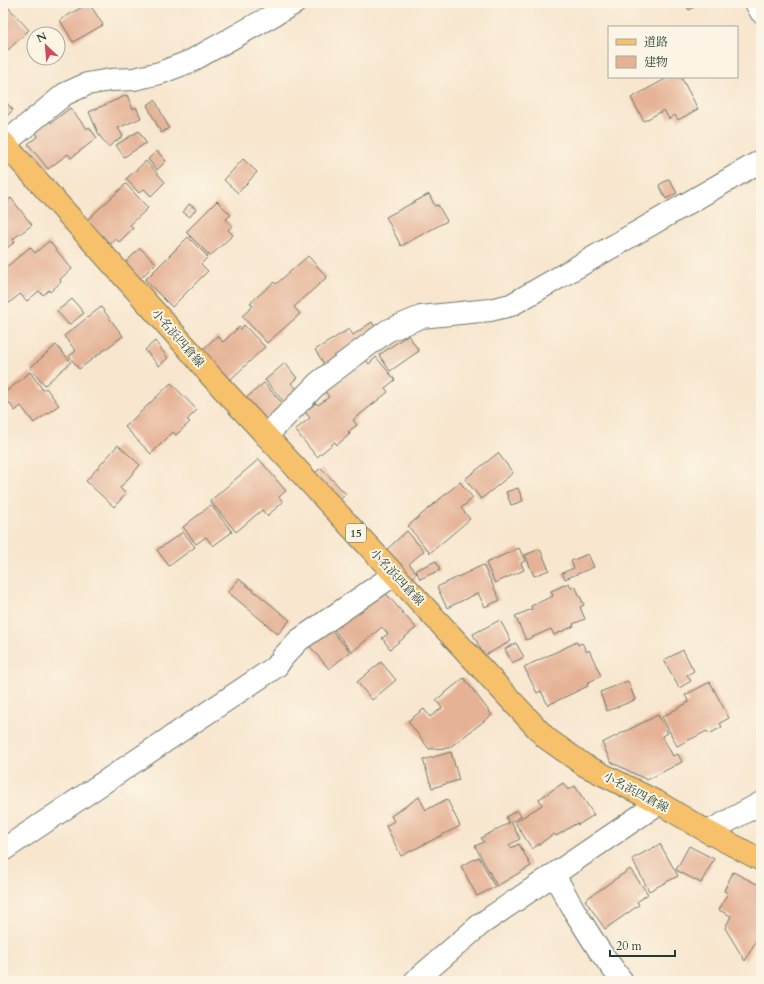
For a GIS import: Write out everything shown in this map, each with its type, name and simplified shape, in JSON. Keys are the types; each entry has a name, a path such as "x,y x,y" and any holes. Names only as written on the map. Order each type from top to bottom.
{"main road":[{"name":"小名浜四倉線","path":"4,143 266,436 546,738 584,765 659,803 708,832 761,860"}],"street":[{"path":"4,143 65,94 87,84 110,80 134,79 160,73 191,61 294,3"},
{"path":"756,3 761,12"},
{"path":"266,436 319,382 387,331 421,316 490,310 512,305 761,161"},
{"path":"3,850 277,666 283,657 299,640 395,574"},
{"path":"415,981 481,924 659,803"},
{"path":"708,832 761,803"},
{"path":"554,875 599,950 622,981"}],"building":[{"path":"89,3 103,25 73,42 66,30 66,26 64,26 60,20"},
{"path":"685,3 701,3 689,10"},
{"path":"6,5 26,27 26,33 6,52 3,49 3,8"},
{"path":"667,78 682,78 698,109 678,120 675,115 669,119 664,110 644,121 631,98"},
{"path":"127,95 133,109 136,107 141,118 118,128 123,136 108,147 99,135 89,112"},
{"path":"3,99 13,110 3,120"},
{"path":"155,100 169,128 161,133 147,105"},
{"path":"70,108 87,129 89,127 97,138 71,158 68,154 48,169 28,144 38,136 35,131 49,120 51,123"},
{"path":"139,131 146,143 124,157 116,145"},
{"path":"157,151 166,161 157,170 148,159"},
{"path":"243,159 257,172 238,193 224,180"},
{"path":"146,161 165,182 151,196 144,189 139,193 126,179"},
{"path":"669,179 677,193 666,199 659,185"},
{"path":"126,184 148,208 130,225 133,228 119,242 116,239 110,244 87,220"},
{"path":"429,194 435,206 438,205 447,221 401,246 386,217"},
{"path":"11,198 32,225 13,239 15,242 3,251 3,204"},
{"path":"217,201 231,215 226,219 232,226 228,230 233,235 210,256 186,232"},
{"path":"189,204 196,209 190,217 183,212"},
{"path":"188,237 208,257 201,264 208,271 172,307 145,280"},
{"path":"49,241 72,269 60,279 61,282 50,292 49,290 43,295 39,291 27,301 20,294 3,308 3,270 30,247 35,253"},
{"path":"140,248 156,263 140,279 125,263"},
{"path":"308,256 327,277 294,307 300,314 267,343 242,316 253,306 250,303 274,282 276,284"},
{"path":"72,299 84,313 69,325 57,311"},
{"path":"101,307 123,336 79,369 69,356 76,351 64,336"},
{"path":"372,322 378,332 325,365 315,350 349,329 353,335"},
{"path":"244,325 265,347 230,380 202,350 217,336 223,342 239,327 241,329"},
{"path":"408,335 419,351 390,371 379,355"},
{"path":"155,341 168,358 159,366 145,350"},
{"path":"56,345 71,362 45,385 30,368"},
{"path":"376,357 395,380 385,388 388,392 353,420 357,425 348,432 350,434 337,445 335,442 317,457 295,430 310,418 305,412 316,403 318,405 329,397 325,391 366,360 369,364"},
{"path":"285,363 297,378 291,383 299,391 285,403 265,380"},
{"path":"30,372 43,390 46,388 59,405 34,423 21,406 15,411 3,394"},
{"path":"171,383 197,410 187,420 190,422 176,435 173,432 151,454 125,427"},
{"path":"264,383 284,405 266,422 245,399"},
{"path":"118,445 140,465 120,488 126,494 114,507 86,481"},
{"path":"498,453 513,473 481,499 465,479"},
{"path":"259,459 286,491 279,497 283,502 267,516 262,510 236,532 210,501"},
{"path":"321,468 346,494 339,501 314,474"},
{"path":"460,482 473,498 461,508 470,519 430,553 408,526"},
{"path":"518,488 523,501 511,505 506,492"},
{"path":"211,505 232,532 213,546 206,537 196,544 183,527"},
{"path":"407,531 424,551 409,564 417,573 411,578 386,550"},
{"path":"183,532 195,547 169,566 157,550"},
{"path":"519,548 525,561 521,563 524,570 495,583 486,563"},
{"path":"540,549 549,570 534,576 525,555"},
{"path":"588,554 594,567 565,579 562,573 574,568 571,561"},
{"path":"436,561 440,570 420,579 416,570"},
{"path":"483,565 500,600 485,607 478,593 447,608 437,587"},
{"path":"239,579 290,620 278,634 228,592"},
{"path":"569,583 571,588 575,586 584,605 580,607 585,619 554,635 551,629 526,640 515,616 532,609 531,606 553,596 551,591"},
{"path":"383,590 416,628 390,649 382,638 388,634 382,627 352,652 331,626"},
{"path":"500,620 511,641 484,656 473,634"},
{"path":"329,627 350,652 329,669 308,644"},
{"path":"577,642 578,645 582,643 587,652 589,650 601,676 587,683 588,686 548,705 541,691 537,693 524,667"},
{"path":"516,643 524,657 512,663 505,649"},
{"path":"683,650 694,671 687,675 691,681 679,688 664,660"},
{"path":"381,662 396,680 372,700 357,682"},
{"path":"464,678 492,715 449,748 429,749 408,721 424,709 430,717 442,708 436,700"},
{"path":"628,681 635,700 607,711 600,692"},
{"path":"710,682 729,718 720,723 722,727 709,734 707,731 677,746 662,717 689,702 685,695"},
{"path":"658,715 668,733 662,736 673,756 678,754 682,762 647,780 611,762 602,743"},
{"path":"451,752 459,780 432,788 423,760"},
{"path":"563,783 568,790 575,786 594,815 578,825 577,823 556,836 554,834 532,849 515,822 542,805 539,799"},
{"path":"419,797 426,810 447,799 460,826 401,856 386,826 394,821 391,816"},
{"path":"517,810 521,816 511,822 520,839 509,845 511,848 519,844 531,866 497,886 475,846 484,842 481,838 509,823 506,817"},
{"path":"660,844 678,876 649,891 632,859"},
{"path":"689,846 714,859 701,883 676,870"},
{"path":"479,857 495,887 477,896 461,866"},
{"path":"630,869 648,894 637,902 639,905 605,929 585,900"},
{"path":"733,872 761,886 761,918 756,929 761,931 745,961 725,928 731,916 719,910 728,893 724,891"}]}
